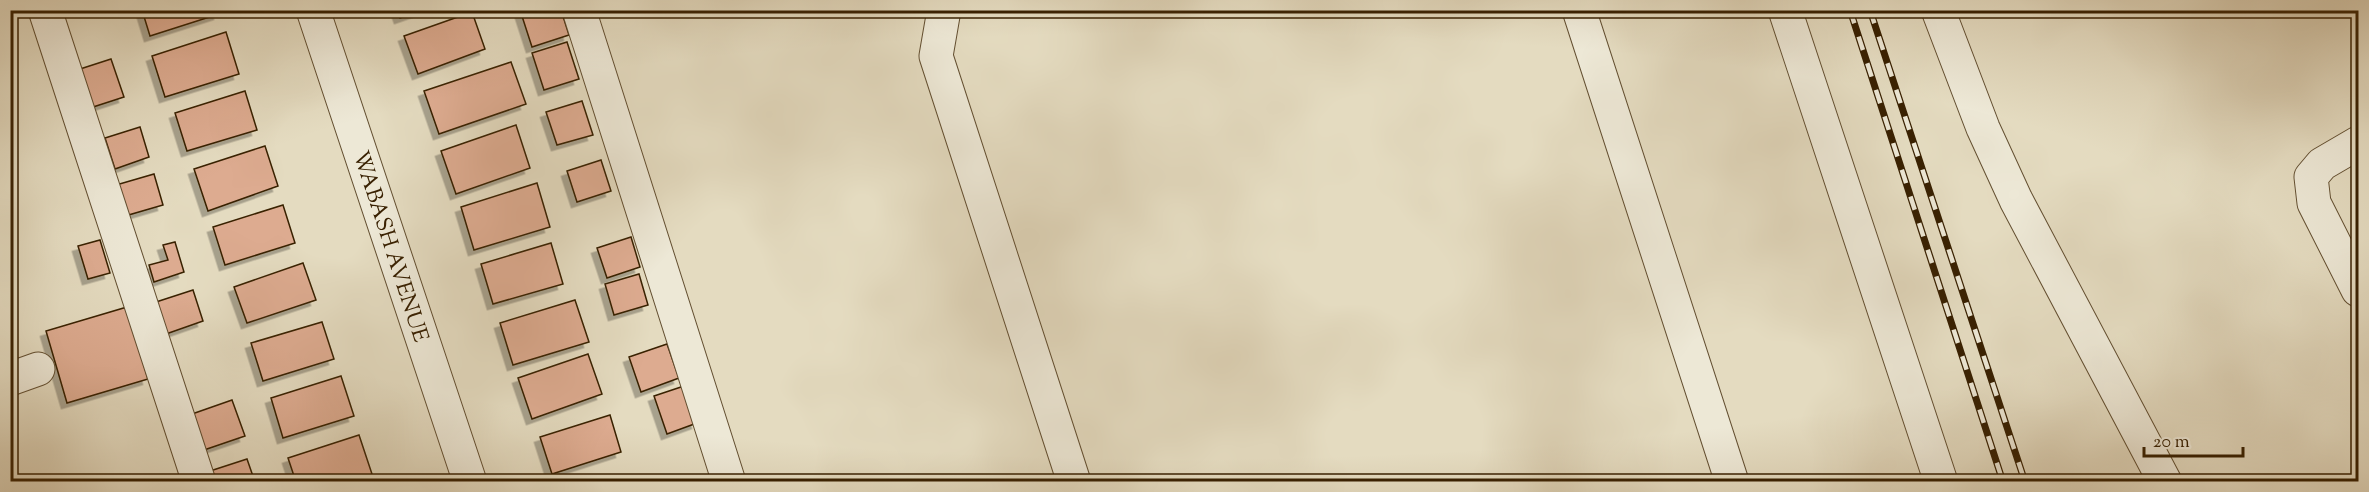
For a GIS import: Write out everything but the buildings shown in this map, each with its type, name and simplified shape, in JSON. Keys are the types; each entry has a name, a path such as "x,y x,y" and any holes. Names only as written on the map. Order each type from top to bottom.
{"street":[{"path":"45,10 199,482"},
{"name":"WABASH AVENUE","path":"313,10 470,482"},
{"path":"579,10 729,482"},
{"path":"944,10 936,56 1074,482"},
{"path":"1579,10 1732,482"},
{"path":"1785,10 1941,482"},
{"path":"1938,10 1983,128 2016,200 2165,482"},
{"path":"2358,143 2322,164 2311,177 2314,203 2358,290"}],"railway":[{"path":"1850,10 2003,482"},
{"path":"1870,10 2025,482"}]}
